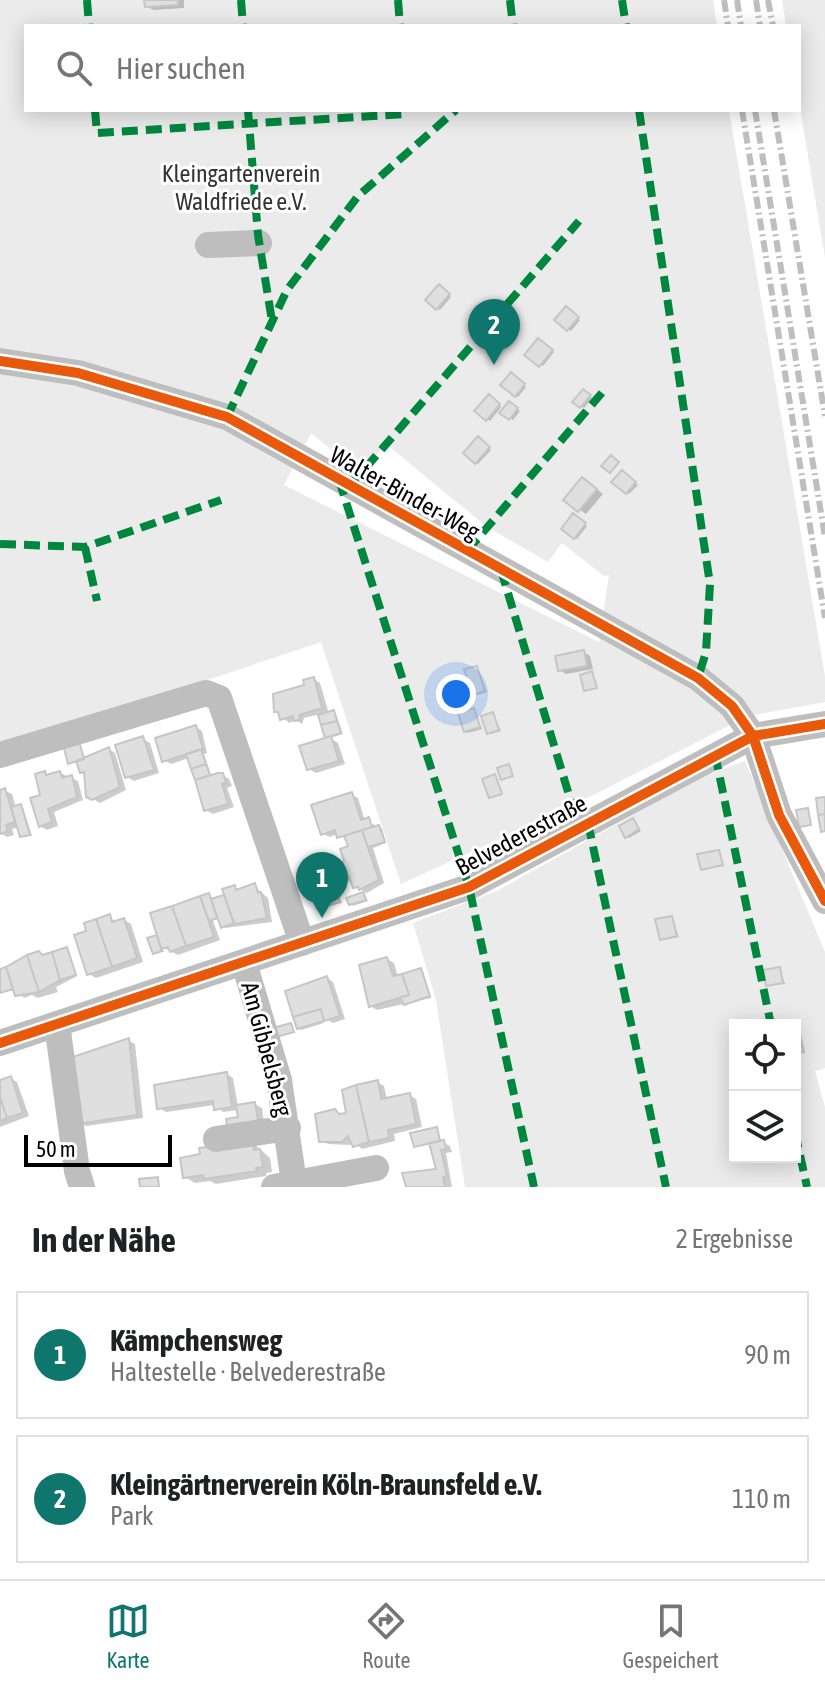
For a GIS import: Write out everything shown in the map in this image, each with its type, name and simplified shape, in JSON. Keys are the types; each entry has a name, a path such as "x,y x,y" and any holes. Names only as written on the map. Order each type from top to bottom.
{"street":[{"path":"208,245 259,243"},
{"name":"Walter-Binder-Weg","path":"0,361 78,373 227,417 698,678 732,706 753,736 779,815 825,901"},
{"path":"0,755 206,693 219,698 302,943"},
{"name":"Belvederestraße","path":"0,1043 484,881 753,736 817,725"},
{"name":"Am Gibbelsberg","path":"244,963 279,1080 288,1128 284,1185 376,1168"},
{"path":"57,1024 77,1171 82,1187"},
{"path":"216,1139 288,1128"}],"green space":[{"name":"Kleingartenverein Waldfriede e.V.","path":"0,0 713,0 717,24 24,24 24,112 729,112 825,676 825,702 748,716 572,806 401,884 321,642 0,749","holes":["311,433 360,473 386,444 487,527 548,562 562,543 604,576 609,575 599,642 284,485"]},
{"path":"782,0 825,0 825,258 801,112 801,24 786,24"},
{"path":"745,761 825,952 825,1068 815,1071 825,1107 825,1187 465,1187 436,1000 413,923 497,891 701,777"}],"building":[{"path":"144,0 178,0 178,5 145,7"},
{"path":"439,284 450,294 436,310 425,300"},
{"path":"566,306 579,317 567,331 554,320"},
{"path":"538,338 553,350 539,367 524,355"},
{"path":"511,372 525,384 515,397 500,385"},
{"path":"583,389 591,395 580,408 572,402"},
{"path":"489,394 500,404 486,421 474,411"},
{"path":"509,401 518,408 509,420 499,413"},
{"path":"478,436 490,447 475,464 463,453"},
{"path":"611,455 619,462 610,473 601,466"},
{"path":"622,470 636,482 626,494 611,482"},
{"path":"582,477 597,489 578,512 563,500"},
{"path":"573,513 586,523 574,539 561,529"},
{"path":"584,650 587,666 558,671 555,656"},
{"path":"477,666 485,691 472,695 464,669"},
{"path":"592,671 597,688 584,691 580,675"},
{"path":"314,677 322,708 299,715 300,720 294,721 293,716 280,720 278,712 274,712 273,694 304,685 303,680"},
{"path":"464,679 471,701 459,705 452,683"},
{"path":"474,708 480,727 464,732 458,713"},
{"path":"334,710 337,721 321,725 318,715"},
{"path":"493,712 499,730 487,734 481,716"},
{"path":"337,721 341,733 325,738 321,725"},
{"path":"196,725 203,749 162,762 155,738"},
{"path":"143,736 154,770 125,778 115,745"},
{"path":"331,736 339,761 307,770 299,746"},
{"path":"79,741 84,759 68,764 63,745"},
{"path":"109,747 120,787 92,800 86,797 84,772 80,773 76,761"},
{"path":"201,749 206,764 191,769 186,754"},
{"path":"206,764 210,775 195,780 191,769"},
{"path":"509,764 513,776 501,780 497,768"},
{"path":"45,771 46,775 60,771 62,778 72,775 77,797 48,809 52,822 39,827 30,798 40,795 35,774"},
{"path":"223,773 226,783 222,784 228,804 204,811 195,780"},
{"path":"495,774 502,794 489,798 482,779"},
{"path":"5,788 15,822 6,825 8,831 0,834 0,790"},
{"path":"352,792 361,820 369,817 372,827 337,838 335,830 321,835 311,805"},
{"path":"825,797 825,814 818,815 816,798"},
{"path":"21,804 30,835 20,837 11,807"},
{"path":"808,808 811,825 799,827 796,810"},
{"path":"825,814 825,831 821,832 818,815"},
{"path":"633,818 639,829 625,838 619,826"},
{"path":"379,825 385,842 368,847 362,830"},
{"path":"362,830 379,880 359,890 358,887 353,888 349,876 342,879 336,867 344,861 340,849 348,846 344,836"},
{"path":"719,850 723,865 701,870 697,854"},
{"path":"255,883 258,893 261,892 267,918 234,924 222,889 235,885 236,890"},
{"path":"336,890 340,902 317,909 313,897"},
{"path":"363,892 366,900 349,905 346,898"},
{"path":"209,893 217,918 209,921 200,896"},
{"path":"224,895 234,923 221,928 211,899"},
{"path":"200,896 214,937 186,946 172,906"},
{"path":"172,906 186,946 170,952 168,947 161,949 150,913"},
{"path":"110,914 112,922 124,918 137,958 112,967 96,919"},
{"path":"672,916 677,936 660,940 655,919"},
{"path":"96,919 112,967 87,975 74,935 86,931 84,923"},
{"path":"157,935 162,951 153,954 147,938"},
{"path":"67,947 76,975 60,980 52,952"},
{"path":"39,951 42,955 52,952 60,980 39,992 27,955"},
{"path":"27,955 39,992 15,996 6,967"},
{"path":"387,957 393,976 402,974 409,995 369,1007 359,965"},
{"path":"6,967 13,989 0,993 0,969"},
{"path":"780,967 783,983 766,986 763,970"},
{"path":"421,968 430,996 404,1005 401,997 409,995 402,974"},
{"path":"327,976 340,1016 324,1021 321,1009 293,1017 285,991"},
{"path":"321,1009 324,1021 297,1029 293,1017"},
{"path":"291,1023 294,1032 276,1037 273,1028"},
{"path":"129,1038 137,1115 77,1124 67,1059"},
{"path":"227,1072 232,1107 214,1110 213,1101 157,1109 154,1085"},
{"path":"11,1076 23,1113 7,1118 0,1097 0,1080"},
{"path":"378,1080 381,1099 410,1093 416,1124 388,1130 389,1138 369,1142 356,1085"},
{"path":"356,1085 369,1142 353,1147 348,1136 342,1142 319,1142 315,1114 335,1109 339,1114 346,1113 342,1090"},
{"path":"0,1097 7,1118 0,1121"},
{"path":"255,1102 259,1127 228,1131 226,1119 238,1117 236,1105"},
{"path":"437,1127 440,1141 414,1147 410,1133"},
{"path":"252,1140 254,1150 260,1149 263,1167 256,1168 257,1171 204,1179 203,1175 183,1178 180,1158 200,1154 199,1148"},
{"path":"444,1140 446,1149 441,1150 447,1176 443,1177 445,1187 406,1187 402,1173 436,1169 429,1143"},
{"path":"158,1177 159,1187 140,1187 139,1179"}],"railway":[{"path":"724,0 728,24"},
{"path":"737,0 741,24"},
{"path":"756,0 760,24"},
{"path":"768,0 773,24"},
{"path":"742,112 825,618"},
{"path":"755,112 825,537"},
{"path":"774,112 825,416"}],"marked path":[{"path":"87,0 89,24"},
{"path":"241,0 243,24"},
{"path":"398,0 400,24"},
{"path":"510,0 513,24"},
{"path":"622,0 626,24"},
{"path":"95,112 97,133 405,112"},
{"path":"248,112 258,235 272,321"},
{"path":"227,417 287,290 358,196 454,112"},
{"path":"639,112 710,584 706,652 698,678"},
{"path":"350,486 579,221"},
{"path":"467,551 606,388"},
{"path":"339,480 469,887 534,1187"},
{"path":"0,544 85,547 221,500"},
{"path":"85,547 97,601"},
{"path":"501,570 579,828"},
{"path":"715,754 770,1019"},
{"path":"588,823 666,1187"},
{"path":"801,1160 807,1187"}],"cycle path":[{"path":"0,361 78,373 227,417 698,678 732,706 753,736 779,815 825,901"},
{"path":"0,1043 469,887 753,736 825,724"}],"place":[{"name":"Kleingärtnerverein Köln-Braunsfeld e.V.","path":"494,365"},
{"name":"Kämpchensweg","path":"322,918"}]}
